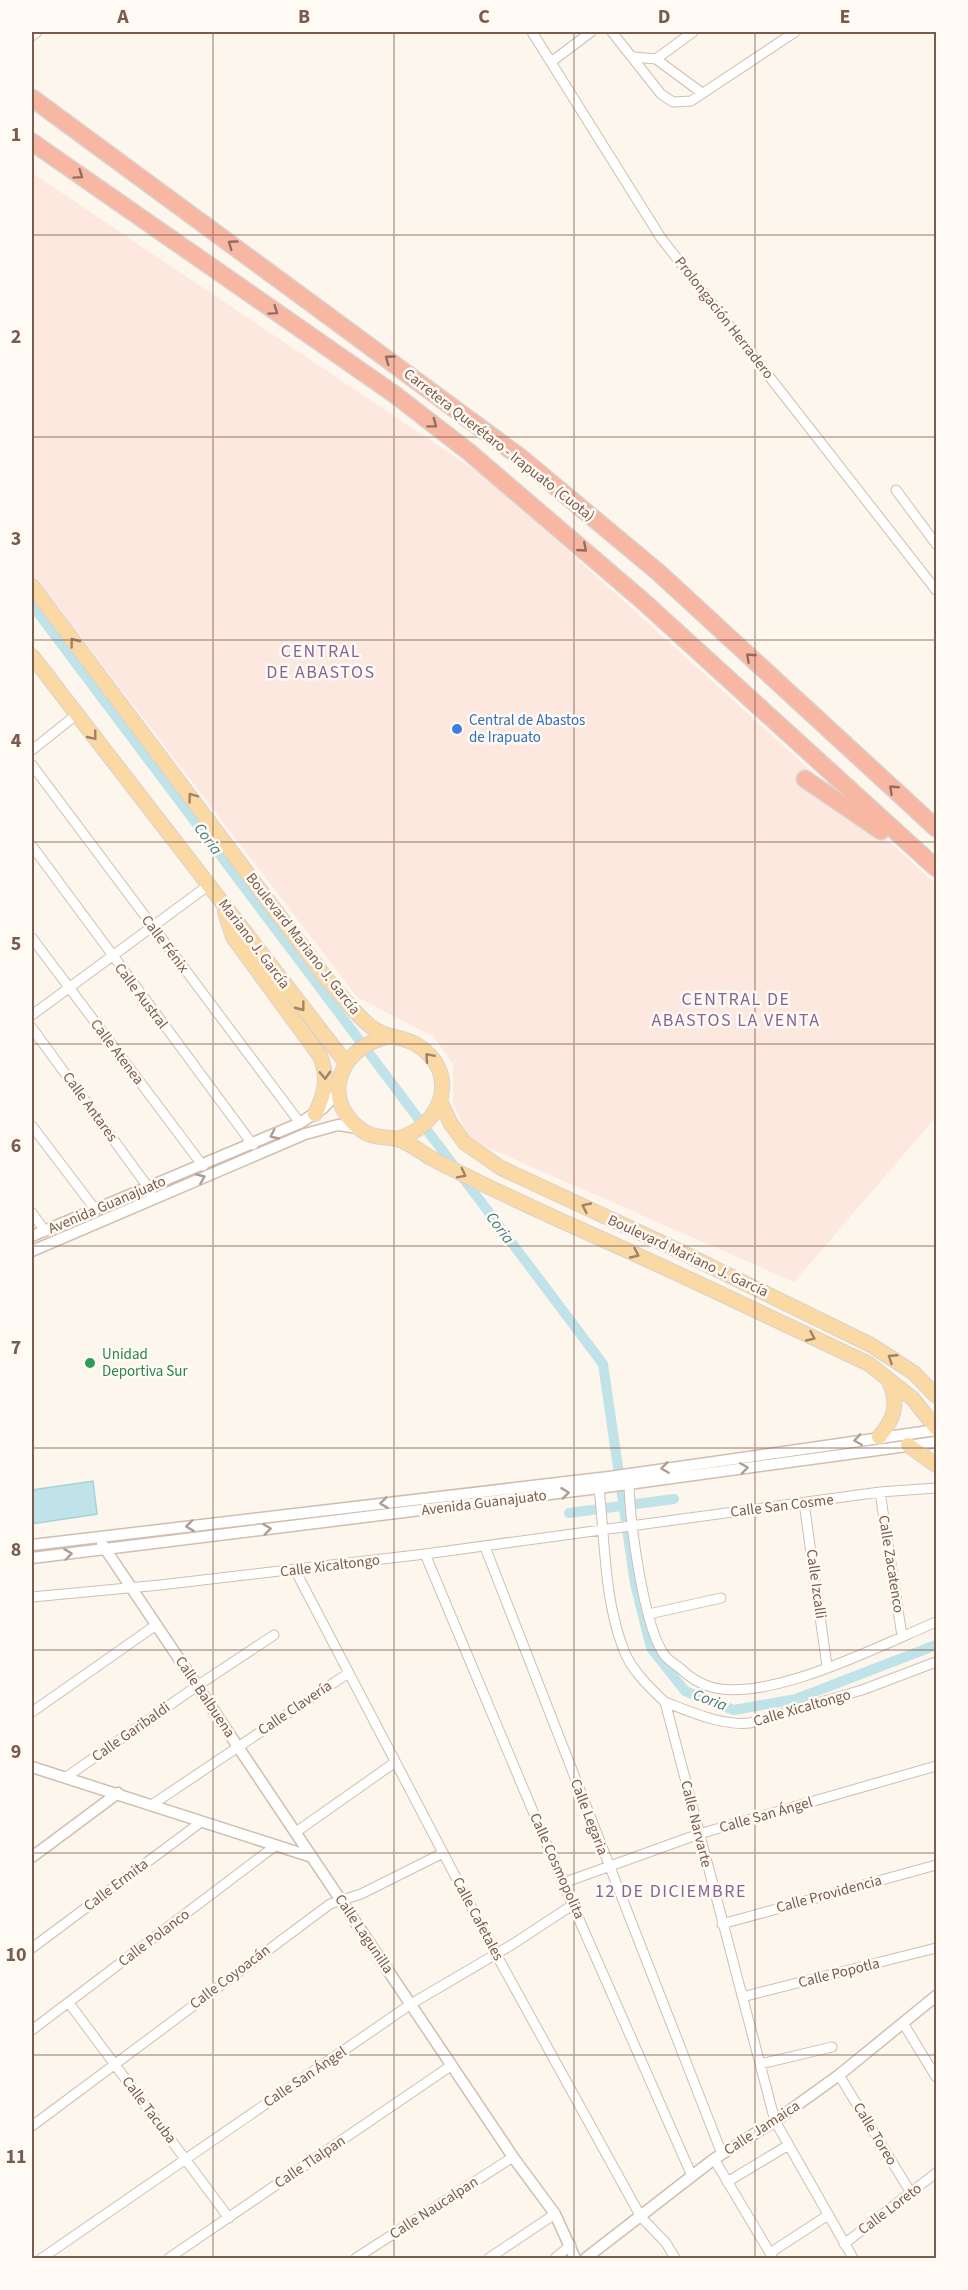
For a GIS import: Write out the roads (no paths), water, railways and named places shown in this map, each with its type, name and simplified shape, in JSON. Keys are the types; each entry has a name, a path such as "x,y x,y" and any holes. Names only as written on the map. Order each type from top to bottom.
{"highway":[{"name":"Carretera Querétaro - Irapuato (Cuota)","path":"32,98 520,457 658,572 936,828"},
{"name":"Carretera Querétaro - Irapuato (Cuota)","path":"32,142 393,394 469,452 644,602 936,870"},
{"path":"805,778 857,812 936,870"}],"main road":[{"name":"Boulevard Mariano J. García","path":"32,586 326,978 360,1017 387,1037 416,1044 428,1054 436,1066 441,1081 440,1101 451,1124 465,1143 501,1168 674,1248 861,1340 893,1358 934,1392"},
{"name":"Mariano J. García","path":"32,656 222,901 350,1058"},
{"path":"222,901 233,937 320,1056 325,1068 325,1084 324,1095 315,1114"},
{"path":"387,1037 372,1041 350,1058 339,1091 348,1118 358,1128 376,1138 397,1139 412,1135 425,1127 435,1115 440,1101"},
{"name":"Boulevard Mariano J. García","path":"397,1139 486,1186 869,1364 913,1400 936,1429"},
{"path":"879,1437 894,1416 896,1405 887,1377"},
{"path":"908,1445 936,1465"}],"street":[{"path":"32,36 37,32"},
{"name":"Prolongación Herradero","path":"532,32 661,238 936,590"},
{"path":"550,62 576,36 591,32"},
{"path":"612,32 661,94 673,102 691,100 795,32"},
{"path":"656,59 693,32"},
{"path":"634,57 656,59 702,93"},
{"path":"896,490 936,544"},
{"path":"32,750 76,715"},
{"name":"Calle Fénix","path":"32,765 300,1123"},
{"name":"Calle Austral","path":"32,846 111,957 253,1145"},
{"path":"32,1016 210,885"},
{"name":"Calle Atenea","path":"32,938 203,1166"},
{"name":"Calle Antares","path":"32,1028 148,1187 152,1198"},
{"name":"Avenida Guanajuato","path":"32,1236 253,1145 300,1123 315,1114 339,1091"},
{"name":"Avenida Guanajuato","path":"32,1251 305,1134 338,1125 358,1128"},
{"path":"32,1126 95,1209"},
{"path":"32,1213 45,1231"},
{"name":"Avenida Guanajuato","path":"32,1558 601,1488 626,1481 936,1429"},
{"name":"Avenida Guanajuato","path":"32,1545 609,1477 626,1481 936,1442"},
{"path":"626,1481 630,1523 649,1614 721,1598"},
{"name":"Calle Narvarte","path":"601,1488 614,1613 623,1648 631,1664 665,1702 775,2121 787,2146 853,2259"},
{"name":"Calle San Cosme","path":"630,1523 880,1492 936,1488"},
{"name":"Calle Zacatenco","path":"880,1492 902,1636"},
{"name":"Calle Izcalli","path":"804,1503 827,1666"},
{"name":"Calle Xicaltongo","path":"32,1597 87,1590 131,1588 425,1554 630,1523"},
{"name":"Calle Balbuena","path":"97,1537 312,1857"},
{"name":"Calle Legaria","path":"485,1546 727,2182 771,2256"},
{"name":"Calle Cosmopolita","path":"425,1554 563,1883 692,2176"},
{"name":"Calle Cafetales","path":"295,1570 347,1674 496,1954 641,2217 666,2243 675,2259"},
{"path":"32,1606 45,1596"},
{"name":"Calle Xicaltongo","path":"649,1614 663,1654 688,1675 711,1687 749,1688 775,1685 936,1622"},
{"path":"32,1712 156,1625"},
{"name":"Calle Garibaldi","path":"65,1778 274,1635"},
{"name":"Calle Xicaltongo","path":"665,1702 712,1718 739,1724 750,1723 862,1690 936,1662"},
{"name":"Calle Clavería","path":"153,1804 347,1674"},
{"path":"296,1832 394,1763"},
{"name":"Calle San Ángel","path":"563,1883 609,1869 699,1834 936,1766"},
{"path":"34,1771 118,1793 312,1857"},
{"path":"32,1857 118,1793"},
{"name":"Calle Ermita","path":"32,1948 201,1822"},
{"name":"Calle Polanco","path":"32,2030 275,1845"},
{"name":"Calle Coyoacán","path":"32,2126 330,1904 361,1894 443,1853"},
{"name":"Calle Lagunilla","path":"312,1857 513,2157 555,2214 571,2245 575,2259"},
{"name":"Calle Providencia","path":"722,1924 936,1864"},
{"name":"Calle San Ángel","path":"42,2259 411,2004 496,1954 574,1904"},
{"name":"Calle Popotla","path":"742,1997 936,1948"},
{"name":"Calle Jamaica","path":"586,2259 718,2157 775,2121 840,2074 936,1996"},
{"name":"Calle Tacuba","path":"69,2002 229,2218"},
{"path":"903,2023 936,2076"},
{"path":"760,2064 832,2047"},
{"name":"Calle Tlalpan","path":"169,2259 452,2065"},
{"name":"Calle Toreo","path":"840,2074 910,2193"},
{"path":"727,2182 787,2146"},
{"name":"Calle Naucalpan","path":"356,2259 513,2157"},
{"name":"Calle Loreto","path":"844,2244 936,2174"},
{"path":"489,2259 555,2214"},
{"path":"771,2256 828,2215"},
{"path":"555,2259 571,2245"}],"water":[{"path":"93,1481 97,1514 32,1524 32,1490"}],"waterway":[{"name":"Coria","path":"32,605 603,1364 635,1584 651,1648 685,1691 734,1710 796,1699 936,1645"},
{"name":"Coria","path":"569,1513 674,1499"}],"place":[{"name":"Central de Abastos de Irapuato","path":"457,729"},
{"name":"Unidad Deportiva Sur","path":"90,1363"}],"district":[{"name":"CENTRAL DE ABASTOS","path":"321,661"},
{"name":"CENTRAL DE ABASTOS LA VENTA","path":"736,1009"},
{"name":"12 DE DICIEMBRE","path":"671,1891"}]}
